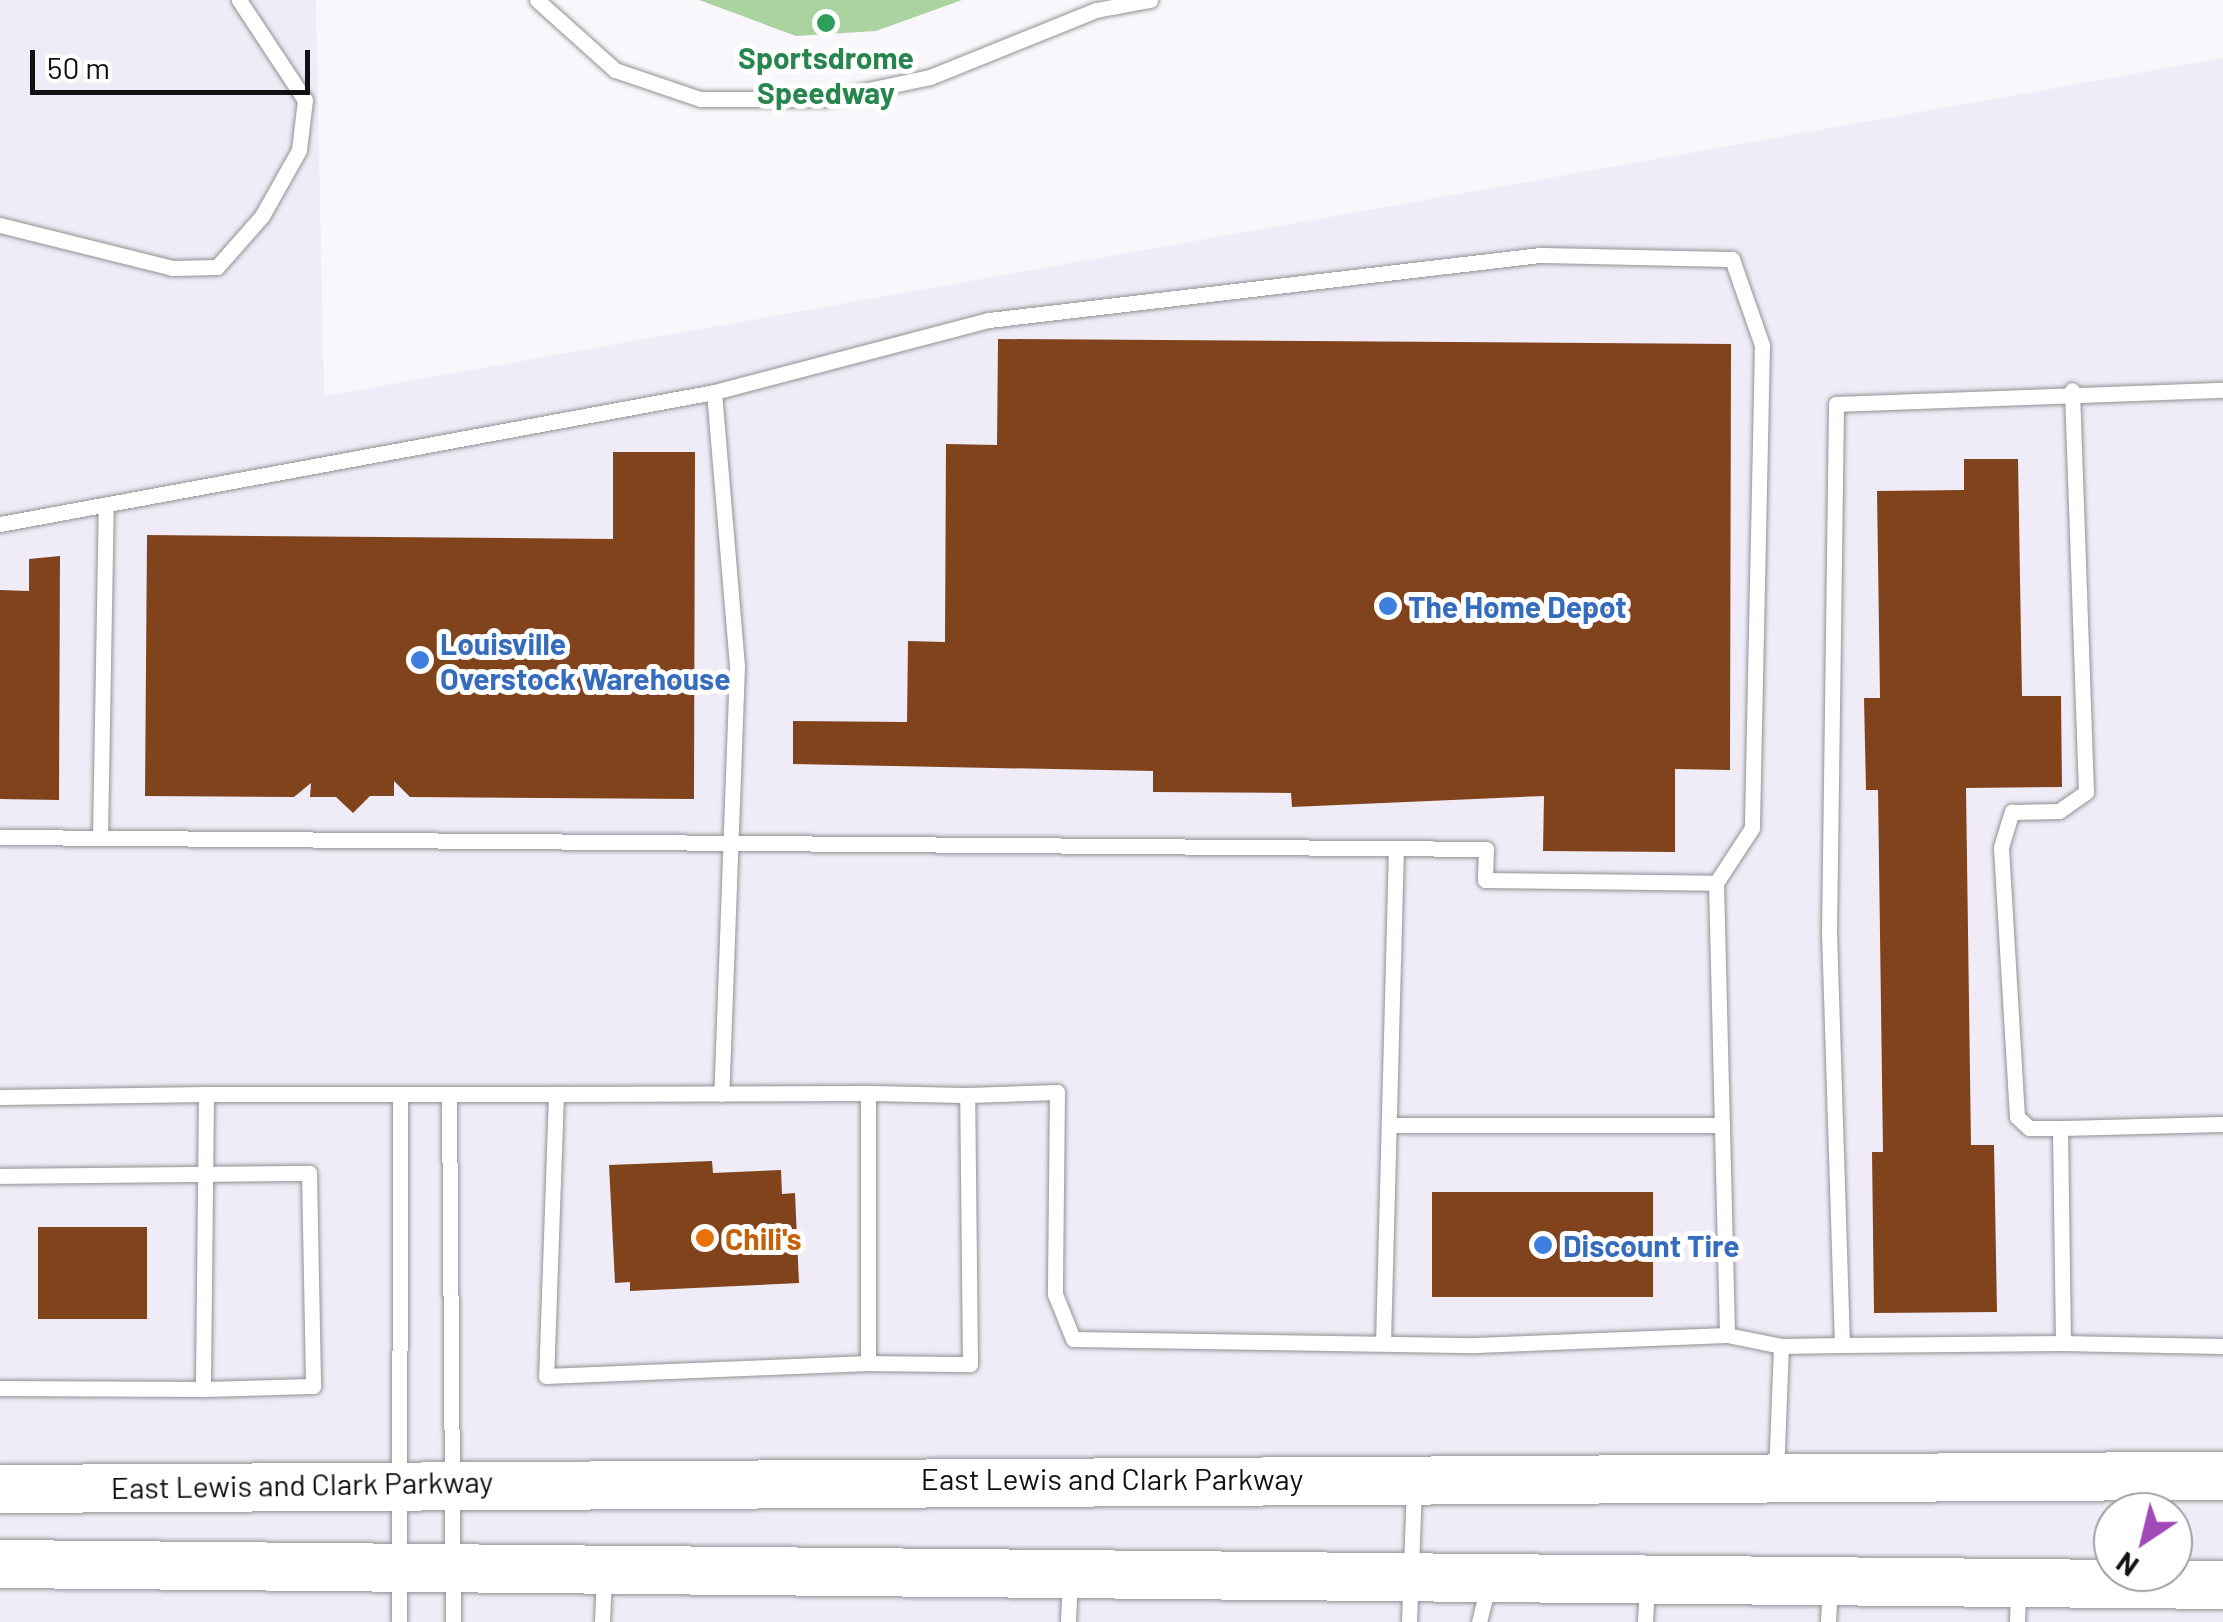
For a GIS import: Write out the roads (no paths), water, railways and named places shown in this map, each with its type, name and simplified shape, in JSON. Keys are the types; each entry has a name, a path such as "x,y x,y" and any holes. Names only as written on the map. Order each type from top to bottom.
{"main road":[{"name":"East Lewis and Clark Parkway","path":"0,1489 458,1480 1414,1478 1776,1484 2223,1476"},
{"path":"0,1564 1408,1573 1491,1575 1646,1599 2018,1604 2223,1586"}],"lane":[{"path":"0,225 172,268 217,267 262,216 299,150 305,100 239,0"},
{"path":"537,0 552,21 632,76 700,99 825,100 930,77 1096,10 1150,0"},
{"path":"0,524 714,392 989,320 1540,255 1732,259 1762,345 1752,828 1716,883 1727,1334"},
{"path":"2072,390 2086,792 2059,811 2012,812 2001,847 2016,1117 2029,1128 2223,1124"},
{"path":"1842,1345 1829,934 1836,404 2072,390 2223,390"},
{"path":"714,392 737,666 721,1094"},
{"path":"100,837 106,506"},
{"path":"0,837 1486,849 1485,880 1716,883"},
{"path":"1383,1344 1392,1125 1396,849"},
{"path":"0,1097 1057,1092 1056,1294 1073,1340 1383,1344 1727,1334 1781,1346 2223,1346"},
{"path":"868,1093 868,1363"},
{"path":"204,1389 206,1094"},
{"path":"399,1622 395,1481 400,1094"},
{"path":"449,1094 458,1480 453,1622"},
{"path":"556,1094 546,1376 868,1363 970,1364 968,1095"},
{"path":"1392,1125 1722,1125"},
{"path":"2060,1128 2063,1343"},
{"path":"0,1176 310,1173 313,1386 0,1388"},
{"path":"1776,1484 1781,1346"},
{"path":"1408,1622 1414,1478"},
{"path":"602,1622 605,1568"},
{"path":"1068,1622 1070,1573"},
{"path":"1479,1622 1491,1575"}],"place":[{"name":"Sportsdrome Speedway","path":"826,23"},
{"name":"The Home Depot","path":"1388,606"},
{"name":"Louisville Overstock Warehouse","path":"420,660"},
{"name":"Chili's","path":"705,1238"},
{"name":"Discount Tire","path":"1543,1245"}]}
